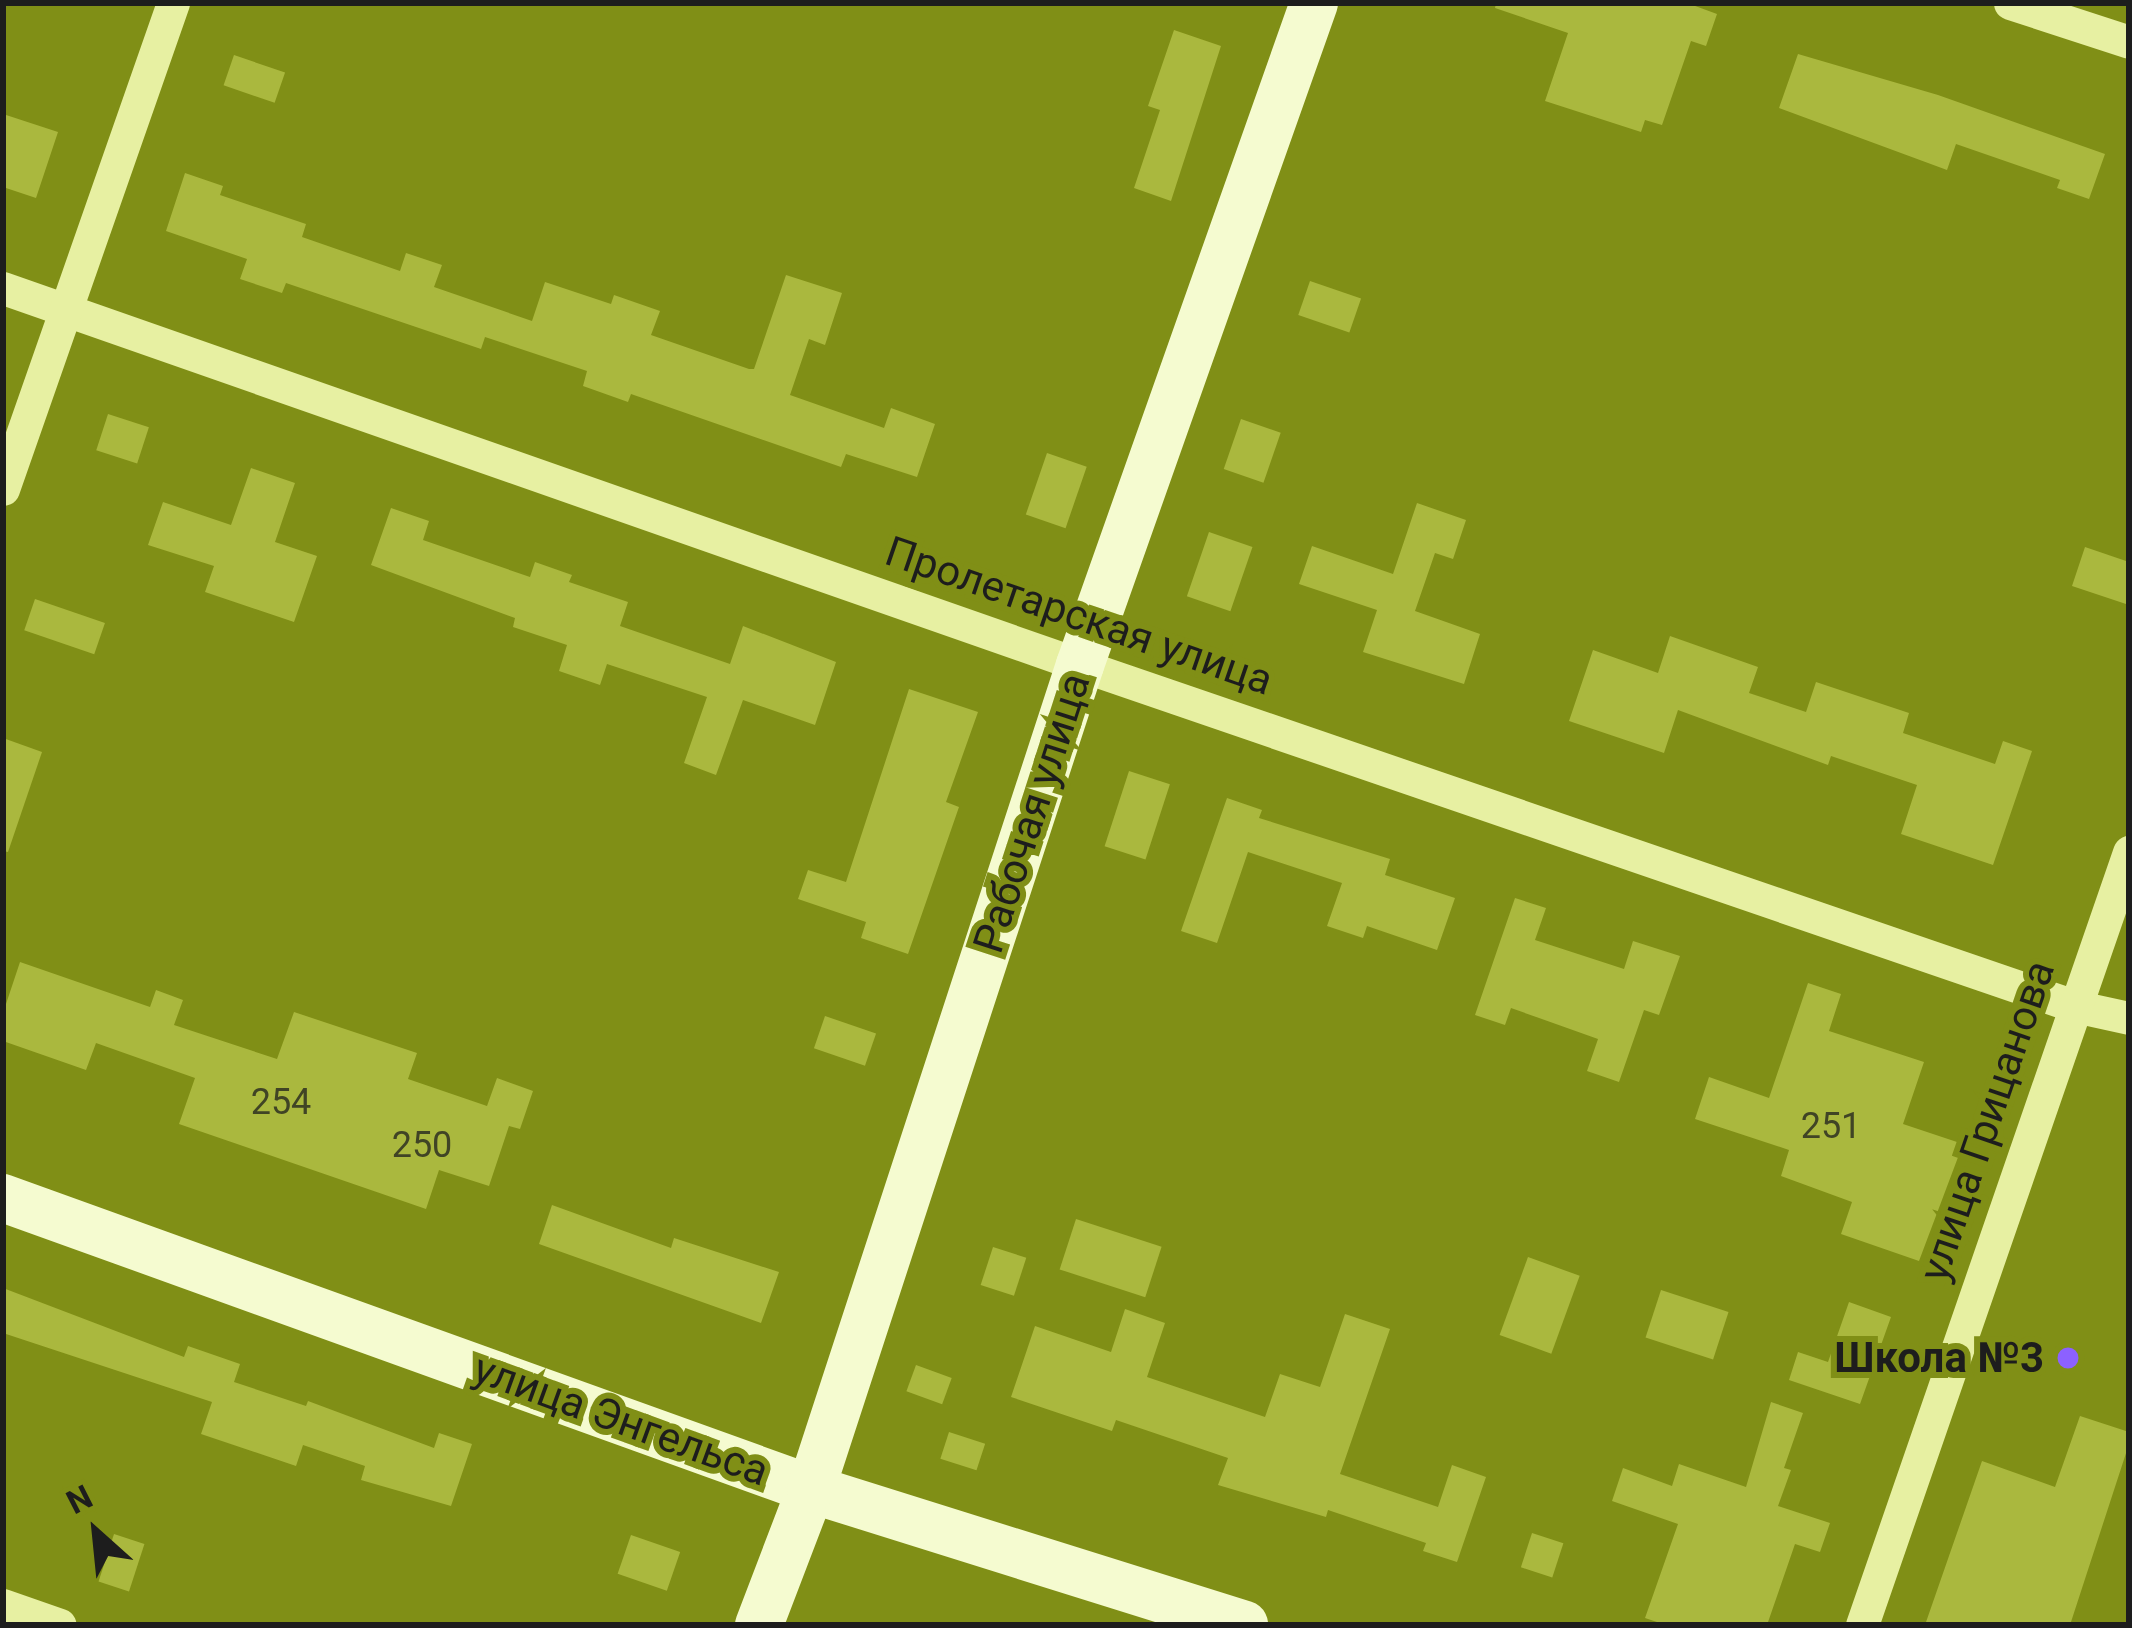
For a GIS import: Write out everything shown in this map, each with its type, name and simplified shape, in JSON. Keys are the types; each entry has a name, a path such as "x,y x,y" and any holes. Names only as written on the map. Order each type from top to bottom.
{"street":[{"path":"3,489 173,3"},
{"name":"Рабочая улица","path":"759,1625 811,1489 1080,665 1314,3"},
{"path":"2010,3 2129,42"},
{"name":"Пролетарская улица","path":"3,288 1080,665 2074,1006 2129,1018"},
{"name":"улица Грицанова","path":"1862,1625 2129,852"},
{"name":"улица Энгельса","path":"3,1198 811,1489 1244,1625"},
{"path":"3,1605 60,1625"}],"building":[{"path":"1496,3 1687,3 1717,14 1706,46 1691,41 1662,125 1645,120 1641,132 1545,101 1568,33 1495,8"},
{"path":"1174,30 1221,46 1171,201 1134,188 1160,110 1148,106"},
{"path":"1798,54 1938,95 2105,154 2089,199 2057,188 2060,180 1956,144 1947,170 1779,108"},
{"path":"234,55 285,73 275,103 224,85"},
{"path":"3,114 58,132 36,198 3,187"},
{"path":"185,173 223,186 220,195 306,224 302,237 400,271 406,253 442,265 434,287 532,321 545,282 611,304 614,295 660,311 651,335 749,369 754,369 786,275 842,293 825,345 809,339 790,395 884,428 891,408 935,424 917,477 846,454 841,467 631,394 628,402 583,386 587,371 485,337 481,349 286,283 282,293 240,279 247,259 166,231"},
{"path":"1310,281 1361,299 1349,333 1298,315"},
{"path":"108,414 149,427 137,463 96,450"},
{"path":"1241,419 1281,433 1263,483 1224,469"},
{"path":"1047,453 1087,467 1066,528 1026,514"},
{"path":"251,468 295,483 275,542 317,556 294,622 205,592 214,566 148,545 163,502 231,525"},
{"path":"1417,503 1466,520 1453,559 1435,553 1415,611 1480,634 1464,684 1363,652 1377,610 1299,584 1312,546 1393,574"},
{"path":"391,508 429,521 423,540 530,577 535,562 572,575 569,582 628,602 620,626 730,664 743,626 836,662 815,725 743,700 716,775 684,763 707,697 607,664 600,685 559,671 567,645 513,627 515,618 371,565"},
{"path":"1209,532 1252,547 1230,611 1187,596"},
{"path":"2085,547 2129,562 2129,605 2072,586"},
{"path":"35,599 105,623 94,654 24,630"},
{"path":"1670,636 1758,667 1749,693 1806,712 1816,682 1909,713 1903,733 1995,764 2003,741 2032,751 1993,865 1901,834 1917,785 1831,756 1828,765 1678,710 1664,753 1569,721 1593,650 1658,673"},
{"path":"909,689 978,712 946,802 959,807 908,954 861,938 866,922 798,899 808,870 846,882"},
{"path":"3,738 42,752 8,852 3,851"},
{"path":"1129,771 1170,784 1145,859 1105,846"},
{"path":"1227,798 1262,810 1259,818 1390,859 1385,875 1455,898 1437,950 1367,926 1363,938 1327,926 1342,883 1248,852 1217,943 1181,931"},
{"path":"1515,898 1546,908 1535,940 1624,969 1633,941 1680,956 1659,1015 1644,1010 1619,1082 1587,1071 1598,1039 1511,1008 1505,1025 1475,1015"},
{"path":"20,962 150,1007 156,990 183,1000 174,1025 277,1059 294,1012 417,1053 408,1079 487,1106 497,1078 533,1091 520,1129 509,1126 489,1186 439,1170 426,1209 179,1124 195,1078 96,1043 86,1070 3,1041 3,1013"},
{"path":"1808,983 1841,994 1829,1031 1924,1062 1903,1124 1963,1144 1919,1261 1841,1234 1852,1202 1781,1176 1789,1150 1695,1119 1709,1077 1769,1098"},
{"path":"825,1016 876,1034 865,1066 814,1048"},
{"path":"552,1205 671,1248 674,1238 779,1272 761,1323 539,1244"},
{"path":"1076,1219 1162,1247 1145,1297 1060,1269"},
{"path":"993,1247 1026,1258 1014,1296 981,1285"},
{"path":"1528,1257 1580,1276 1551,1354 1500,1335"},
{"path":"3,1288 184,1357 188,1346 240,1364 234,1382 306,1406 308,1401 434,1448 439,1433 472,1444 451,1506 361,1480 365,1466 303,1445 296,1466 201,1434 212,1402 3,1333"},
{"path":"1661,1290 1729,1312 1713,1359 1646,1338"},
{"path":"1849,1302 1891,1317 1860,1404 1789,1380 1798,1352 1828,1362"},
{"path":"1125,1309 1165,1323 1147,1377 1265,1417 1280,1374 1320,1387 1345,1314 1390,1329 1340,1474 1438,1507 1452,1465 1486,1477 1457,1562 1423,1551 1426,1543 1328,1510 1326,1517 1218,1485 1228,1458 1116,1420 1112,1431 1011,1397 1035,1326 1111,1352"},
{"path":"916,1365 952,1378 942,1404 906,1391"},
{"path":"1771,1402 1803,1413 1784,1468 1791,1470 1778,1506 1830,1523 1820,1552 1795,1544 1767,1625 1666,1625 1645,1618 1678,1524 1612,1501 1623,1468 1672,1486 1679,1464 1746,1487"},
{"path":"2080,1416 2129,1432 2129,1444 2070,1625 1925,1625 1982,1461 2055,1487"},
{"path":"949,1432 985,1444 976,1470 940,1459"},
{"path":"1532,1533 1563,1543 1552,1577 1521,1567"},
{"path":"114,1534 144,1544 129,1591 99,1582"},
{"path":"631,1535 680,1552 667,1591 618,1574"}],"place":[{"name":"Школа №3","path":"2068,1358"}]}
